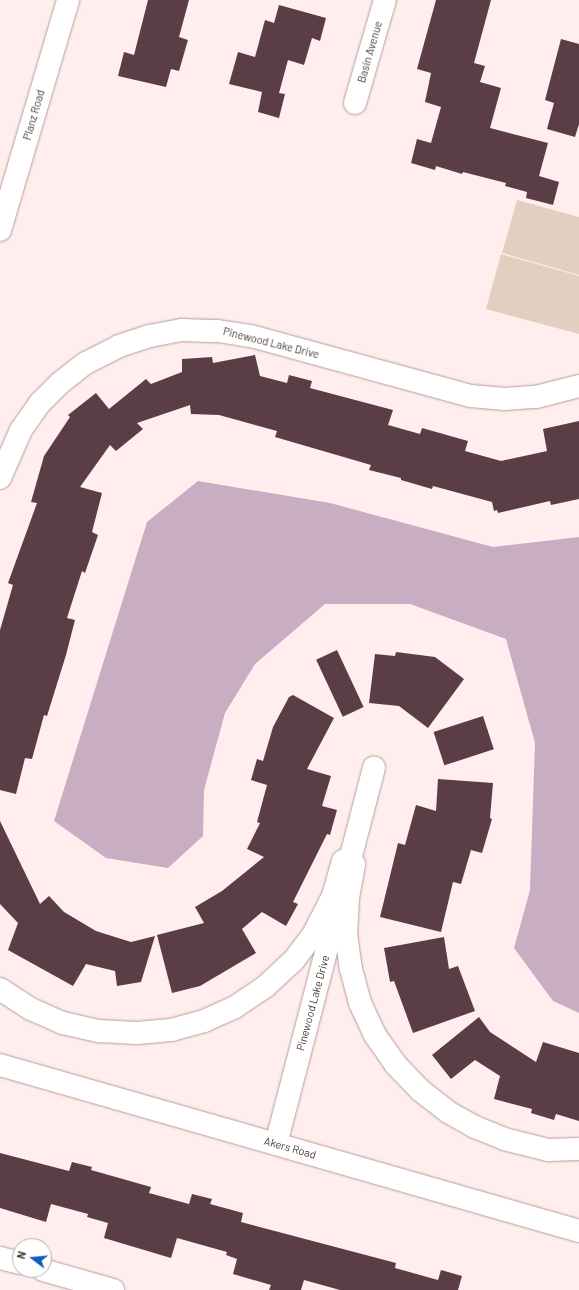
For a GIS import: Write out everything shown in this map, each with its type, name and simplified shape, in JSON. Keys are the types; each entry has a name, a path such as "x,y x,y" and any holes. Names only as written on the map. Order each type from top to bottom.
{"street":[{"name":"Basin Avenue","path":"354,103 385,0"},
{"name":"Planz Road","path":"0,230 64,1"},
{"name":"Pinewood Lake Drive","path":"0,478 20,430 40,403 60,382 86,363 118,346 150,336 176,331 218,331 251,336 471,396 505,399 536,397 579,386"},
{"name":"Pinewood Lake Drive","path":"276,1144 374,768"},
{"name":"Pinewood Lake Drive","path":"0,989 31,1009 56,1020 99,1031 137,1034 171,1030 204,1021 235,1007 266,986 294,960 314,933 333,896 343,861 350,862 354,864 348,898 346,927 351,969 366,1016 376,1035 395,1064 420,1090 448,1112 475,1127 504,1139 548,1150 579,1149"},
{"name":"Akers Road","path":"0,1065 579,1231"},
{"path":"0,1258 12,1261"},
{"path":"52,1273 113,1290"}],"shaded area":[{"path":"517,200 579,217 579,275 502,253"},
{"path":"501,254 579,276 579,334 486,309"},
{"path":"198,481 330,503 493,547 579,537 579,1013 553,1001 514,948 530,890 535,743 506,639 410,604 325,604 255,664 225,713 204,790 203,836 168,868 106,858 54,821 147,522"}],"building":[{"path":"148,0 189,0 179,37 188,40 179,71 171,69 166,87 118,76 124,52 134,55"},
{"path":"436,0 491,0 474,63 485,66 480,82 501,88 490,128 548,143 539,176 559,182 553,205 526,198 527,192 505,186 506,183 463,172 462,174 436,166 435,170 411,163 417,139 431,143 441,107 425,102 431,73 417,69"},
{"path":"279,5 326,18 320,41 312,38 304,65 288,60 279,93 285,94 279,118 258,112 262,92 229,84 238,52 255,57 265,20 274,23"},
{"path":"561,39 579,44 579,124 575,137 547,129 554,103 545,100"},
{"path":"255,355 260,376 287,383 289,375 312,381 310,388 393,410 388,425 420,434 422,428 468,441 465,451 501,461 547,451 543,429 579,421 579,499 551,505 550,501 498,513 497,510 494,511 492,502 433,486 432,489 401,480 401,478 369,470 371,465 275,437 277,431 219,415 191,414 190,405 137,423 143,429 116,451 110,445 80,487 102,493 92,532 98,535 85,573 82,571 67,618 75,620 66,655 47,716 44,715 32,759 25,758 16,794 0,790 0,630 13,585 8,583 37,503 31,502 44,456 70,417 68,415 96,393 109,409 146,379 151,384 182,372 182,359 212,357 213,363"},
{"path":"337,650 364,707 343,717 316,660"},
{"path":"396,652 435,657 464,679 428,728 399,706 369,703 375,654 395,656"},
{"path":"293,695 334,718 307,769 331,776 322,806 337,810 330,835 327,834 293,902 298,904 286,926 262,912 242,929 256,953 200,986 172,993 157,935 204,923 195,907 222,891 264,857 247,849 260,823 257,822 267,785 251,780 257,759 263,761 273,727 289,697"},
{"path":"483,716 494,749 444,765 434,732"},
{"path":"438,779 493,783 490,818 492,819 482,853 471,850 461,884 453,882 441,932 380,917 398,843 405,845 416,805 436,811"},
{"path":"0,821 40,904 49,896 64,912 96,931 131,942 155,936 141,982 117,986 115,971 86,964 73,986 8,950 18,923 0,904"},
{"path":"444,937 449,969 458,966 475,1011 413,1033 394,981 390,982 384,948"},
{"path":"479,1017 490,1032 536,1062 543,1042 579,1053 579,1121 556,1114 554,1120 531,1113 532,1109 494,1099 500,1076 475,1060 451,1079 432,1055"},
{"path":"0,1153 69,1171 72,1162 92,1167 91,1170 151,1187 149,1193 189,1204 192,1194 212,1199 210,1204 243,1213 241,1222 396,1263 395,1268 438,1280 441,1270 462,1276 458,1290 340,1290 304,1280 301,1290 269,1290 271,1285 233,1274 237,1259 226,1255 227,1252 177,1238 171,1258 104,1238 108,1223 87,1217 88,1214 51,1204 46,1222 0,1208"}]}
